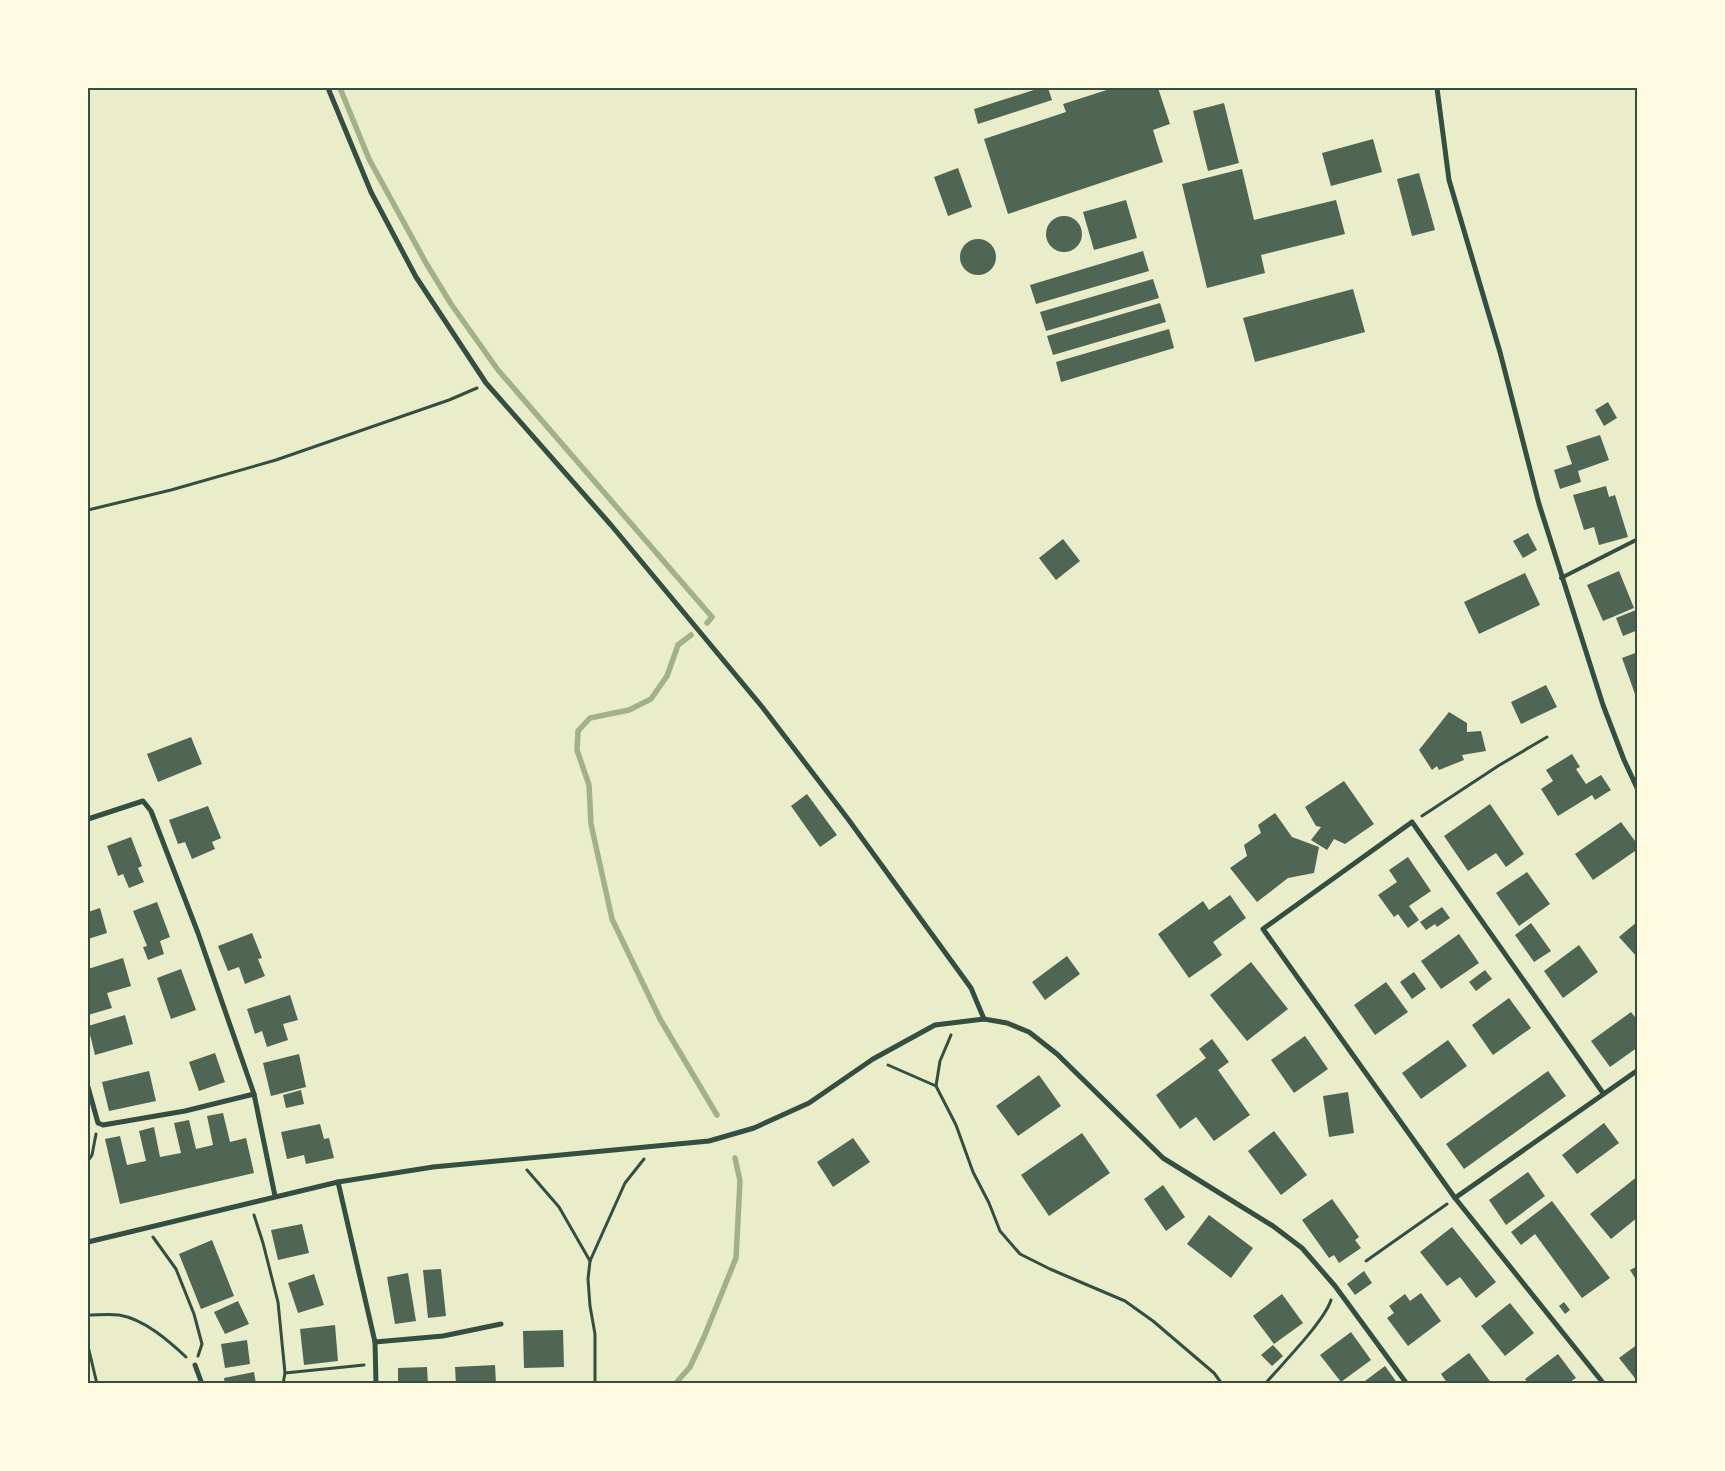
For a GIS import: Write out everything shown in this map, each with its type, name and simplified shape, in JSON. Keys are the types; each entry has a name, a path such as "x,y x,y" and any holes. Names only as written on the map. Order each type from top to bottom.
{"street":[{"path":"328,88 371,192 416,277 486,383 611,525 764,708 848,819 971,988 984,1019"},
{"path":"1437,88 1449,180 1500,352 1539,504 1603,705 1624,760 1638,790"},
{"path":"88,820 143,801 151,811 198,933 254,1094 275,1196"},
{"path":"1603,1093 1412,822 1263,929 1455,1198 1604,1384"},
{"path":"88,1242 338,1182 433,1167 709,1141 754,1128 809,1103 873,1059 935,1025 984,1019 1007,1022 1028,1032 1057,1054 1163,1158 1273,1226 1302,1248 1335,1286 1408,1384"},
{"path":"1455,1198 1638,1070"},
{"path":"88,1087 98,1124 103,1125 186,1111 254,1094"},
{"path":"338,1182 375,1342 376,1384"},
{"path":"375,1342 443,1336 501,1324"},
{"path":"195,1365 202,1384"}],"lane":[{"path":"1561,578 1638,539"}],"path":[{"path":"88,510 171,490 276,460 449,400 486,383"},
{"path":"1412,822 1498,766 1547,738"},
{"path":"956,1023 940,1061 936,1086 956,1125 973,1172 1000,1230 1020,1254 1125,1302 1153,1321 1214,1373 1222,1384"},
{"path":"873,1059 936,1086"},
{"path":"88,1161 92,1156 98,1124"},
{"path":"595,1384 595,1334 588,1279 590,1261 625,1183 654,1146"},
{"path":"518,1160 559,1207 590,1261"},
{"path":"1366,1261 1455,1198"},
{"path":"250,1202 278,1302 285,1373 283,1384"},
{"path":"88,1315 120,1315 144,1325 171,1342 195,1365 202,1344 194,1314 176,1268 146,1228"},
{"path":"1264,1384 1317,1323 1329,1306 1335,1286"},
{"path":"88,1347 97,1384"},
{"path":"285,1373 376,1364"}],"building":[{"path":"1040,88 1048,88 1052,100 978,124 974,109"},
{"path":"1113,88 1158,88 1170,124 1153,130 1163,162 1008,214 984,139 1066,112 1063,104"},
{"path":"1224,103 1239,163 1208,171 1193,111"},
{"path":"1373,139 1382,172 1331,186 1322,153"},
{"path":"958,168 972,207 948,216 934,177"},
{"path":"1242,169 1254,220 1336,200 1345,234 1261,255 1265,273 1207,288 1182,184"},
{"path":"1419,173 1435,230 1412,236 1397,179"},
{"path":"1126,200 1137,238 1094,250 1083,212"},
{"path":"1064,216 1076,222 1082,234 1076,246 1064,252 1052,246 1046,234 1052,222"},
{"path":"978,239 990,245 996,257 990,269 978,275 966,269 960,257 966,245"},
{"path":"1143,251 1149,271 1036,304 1030,285"},
{"path":"1153,279 1159,298 1046,331 1040,312"},
{"path":"1353,289 1365,332 1255,362 1243,318"},
{"path":"1160,303 1166,322 1053,355 1047,336"},
{"path":"1169,329 1174,348 1061,382 1056,362"},
{"path":"1608,402 1617,418 1604,426 1595,410"},
{"path":"1600,435 1609,460 1578,471 1581,482 1560,489 1554,470 1572,464 1566,446"},
{"path":"1606,486 1609,497 1615,495 1628,537 1599,545 1594,527 1584,530 1573,495"},
{"path":"1528,533 1537,550 1523,558 1513,541"},
{"path":"1063,539 1080,561 1056,580 1039,558"},
{"path":"1619,571 1634,608 1603,621 1587,585"},
{"path":"1525,573 1540,605 1479,634 1464,602"},
{"path":"1636,610 1638,630 1623,636 1616,618"},
{"path":"1638,652 1638,693 1635,694 1622,658"},
{"path":"1546,685 1557,707 1521,724 1511,702"},
{"path":"1449,712 1467,723 1467,732 1481,731 1486,751 1462,755 1464,760 1439,770 1437,766 1432,770 1419,750"},
{"path":"191,737 202,764 158,782 147,754"},
{"path":"1572,754 1580,767 1576,769 1586,784 1601,775 1611,790 1595,800 1592,795 1558,816 1541,789 1553,781 1546,770"},
{"path":"1344,781 1374,824 1345,844 1334,839 1327,850 1311,840 1321,827 1316,826 1305,807"},
{"path":"807,794 837,835 820,847 791,806"},
{"path":"1490,804 1524,854 1506,867 1496,853 1468,871 1444,836"},
{"path":"208,806 221,838 212,842 215,849 192,859 185,842 178,844 169,820"},
{"path":"1275,813 1292,837 1319,847 1314,873 1288,878 1257,902 1230,868 1247,856 1244,845 1261,833 1258,825"},
{"path":"1621,822 1638,845 1638,849 1593,880 1575,854"},
{"path":"131,837 142,866 138,868 144,882 129,888 123,874 118,876 107,846"},
{"path":"1408,857 1431,891 1409,906 1419,920 1408,928 1398,914 1394,917 1378,895 1397,882 1389,870"},
{"path":"1527,872 1550,904 1519,926 1496,893"},
{"path":"1230,895 1246,918 1213,942 1222,955 1189,978 1158,934 1203,901 1209,910"},
{"path":"157,902 170,937 160,941 164,954 148,960 143,947 147,946 133,911"},
{"path":"1442,907 1450,918 1437,927 1435,924 1426,930 1420,922"},
{"path":"100,908 107,933 88,939 88,912"},
{"path":"1638,921 1638,958 1619,937"},
{"path":"1531,923 1551,951 1534,962 1515,935"},
{"path":"252,933 262,958 258,959 265,976 245,984 239,967 228,971 218,946"},
{"path":"1459,934 1479,963 1441,989 1421,961"},
{"path":"1579,945 1598,972 1563,998 1544,971"},
{"path":"1067,956 1080,974 1045,1000 1032,982"},
{"path":"123,958 131,986 107,993 112,1008 88,1015 88,969"},
{"path":"1251,962 1288,1009 1247,1041 1210,995"},
{"path":"181,969 196,1010 171,1019 157,978"},
{"path":"1485,970 1492,979 1476,991 1469,982"},
{"path":"1414,972 1426,989 1412,999 1400,982"},
{"path":"1386,982 1408,1012 1375,1035 1354,1005"},
{"path":"290,995 298,1020 283,1024 288,1040 267,1047 262,1031 255,1034 247,1009"},
{"path":"1509,998 1531,1028 1493,1055 1472,1025"},
{"path":"1631,1012 1638,1021 1638,1047 1610,1067 1591,1041"},
{"path":"125,1015 133,1044 95,1055 88,1026"},
{"path":"1305,1036 1328,1069 1294,1093 1271,1060"},
{"path":"1212,1039 1229,1062 1218,1070 1250,1115 1214,1141 1196,1117 1180,1129 1156,1095 1206,1058 1199,1049"},
{"path":"1448,1040 1467,1066 1421,1099 1402,1073"},
{"path":"215,1053 225,1082 199,1091 189,1062"},
{"path":"299,1054 306,1087 271,1096 263,1063"},
{"path":"149,1071 156,1101 109,1111 102,1082"},
{"path":"1548,1071 1566,1096 1464,1169 1446,1144"},
{"path":"1039,1075 1061,1106 1018,1136 996,1106"},
{"path":"301,1090 304,1104 286,1108 283,1095"},
{"path":"1348,1092 1354,1133 1329,1137 1323,1096"},
{"path":"223,1113 230,1142 246,1138 254,1173 120,1204 105,1139 120,1136 127,1165 146,1161 139,1131 154,1127 160,1157 181,1153 174,1123 189,1120 196,1149 213,1145 207,1116"},
{"path":"1604,1123 1619,1143 1577,1174 1562,1155"},
{"path":"320,1124 324,1139 329,1138 334,1158 306,1164 304,1155 287,1159 281,1132"},
{"path":"1274,1131 1307,1175 1281,1195 1248,1151"},
{"path":"1082,1133 1110,1173 1049,1216 1021,1175"},
{"path":"853,1138 870,1162 833,1187 817,1162"},
{"path":"1528,1172 1545,1196 1506,1225 1489,1200"},
{"path":"1638,1176 1638,1217 1611,1239 1590,1214"},
{"path":"1163,1185 1185,1217 1166,1231 1144,1199"},
{"path":"1332,1199 1359,1237 1355,1240 1361,1248 1339,1263 1334,1255 1329,1258 1302,1220"},
{"path":"1552,1201 1610,1278 1582,1298 1535,1234 1521,1245 1511,1232"},
{"path":"1209,1215 1253,1248 1231,1278 1187,1244"},
{"path":"302,1224 309,1253 278,1260 271,1230"},
{"path":"1452,1227 1496,1282 1476,1298 1460,1277 1447,1286 1420,1252"},
{"path":"212,1240 234,1296 201,1309 179,1254"},
{"path":"1638,1266 1638,1283 1630,1270"},
{"path":"441,1269 446,1316 428,1318 423,1270"},
{"path":"1364,1271 1372,1283 1355,1295 1347,1284"},
{"path":"408,1273 416,1321 395,1324 387,1277"},
{"path":"314,1274 324,1305 298,1313 288,1283"},
{"path":"1421,1293 1441,1321 1408,1346 1387,1318 1394,1313 1389,1306 1405,1294 1410,1301"},
{"path":"1282,1294 1303,1323 1274,1344 1253,1316"},
{"path":"238,1301 249,1324 225,1334 214,1312"},
{"path":"1564,1302 1570,1310 1565,1314 1559,1306"},
{"path":"1510,1303 1534,1333 1505,1356 1481,1326"},
{"path":"335,1325 338,1361 304,1365 300,1329"},
{"path":"563,1330 564,1367 524,1368 523,1331"},
{"path":"1351,1332 1371,1360 1341,1382 1320,1355"},
{"path":"247,1340 250,1364 225,1368 221,1344"},
{"path":"1638,1344 1638,1382 1619,1358"},
{"path":"1273,1345 1283,1356 1272,1366 1261,1355"},
{"path":"1469,1353 1492,1384 1448,1384 1441,1374"},
{"path":"1558,1354 1576,1378 1570,1382 1571,1384 1528,1384 1525,1379"},
{"path":"495,1365 496,1384 456,1384 455,1367"},
{"path":"1385,1366 1398,1384 1361,1384"},
{"path":"427,1367 428,1384 398,1384 398,1368"},
{"path":"254,1372 256,1384 225,1384 224,1378"}],"waterway":[{"path":"340,88 369,159 426,263 451,304 498,370 712,617 707,623"},
{"path":"691,635 678,645 667,676 651,699 629,710 590,718 578,731 577,750 589,785 591,824 612,919 660,1019 717,1115"},
{"path":"675,1384 690,1367 736,1258 740,1181 735,1158"}]}
